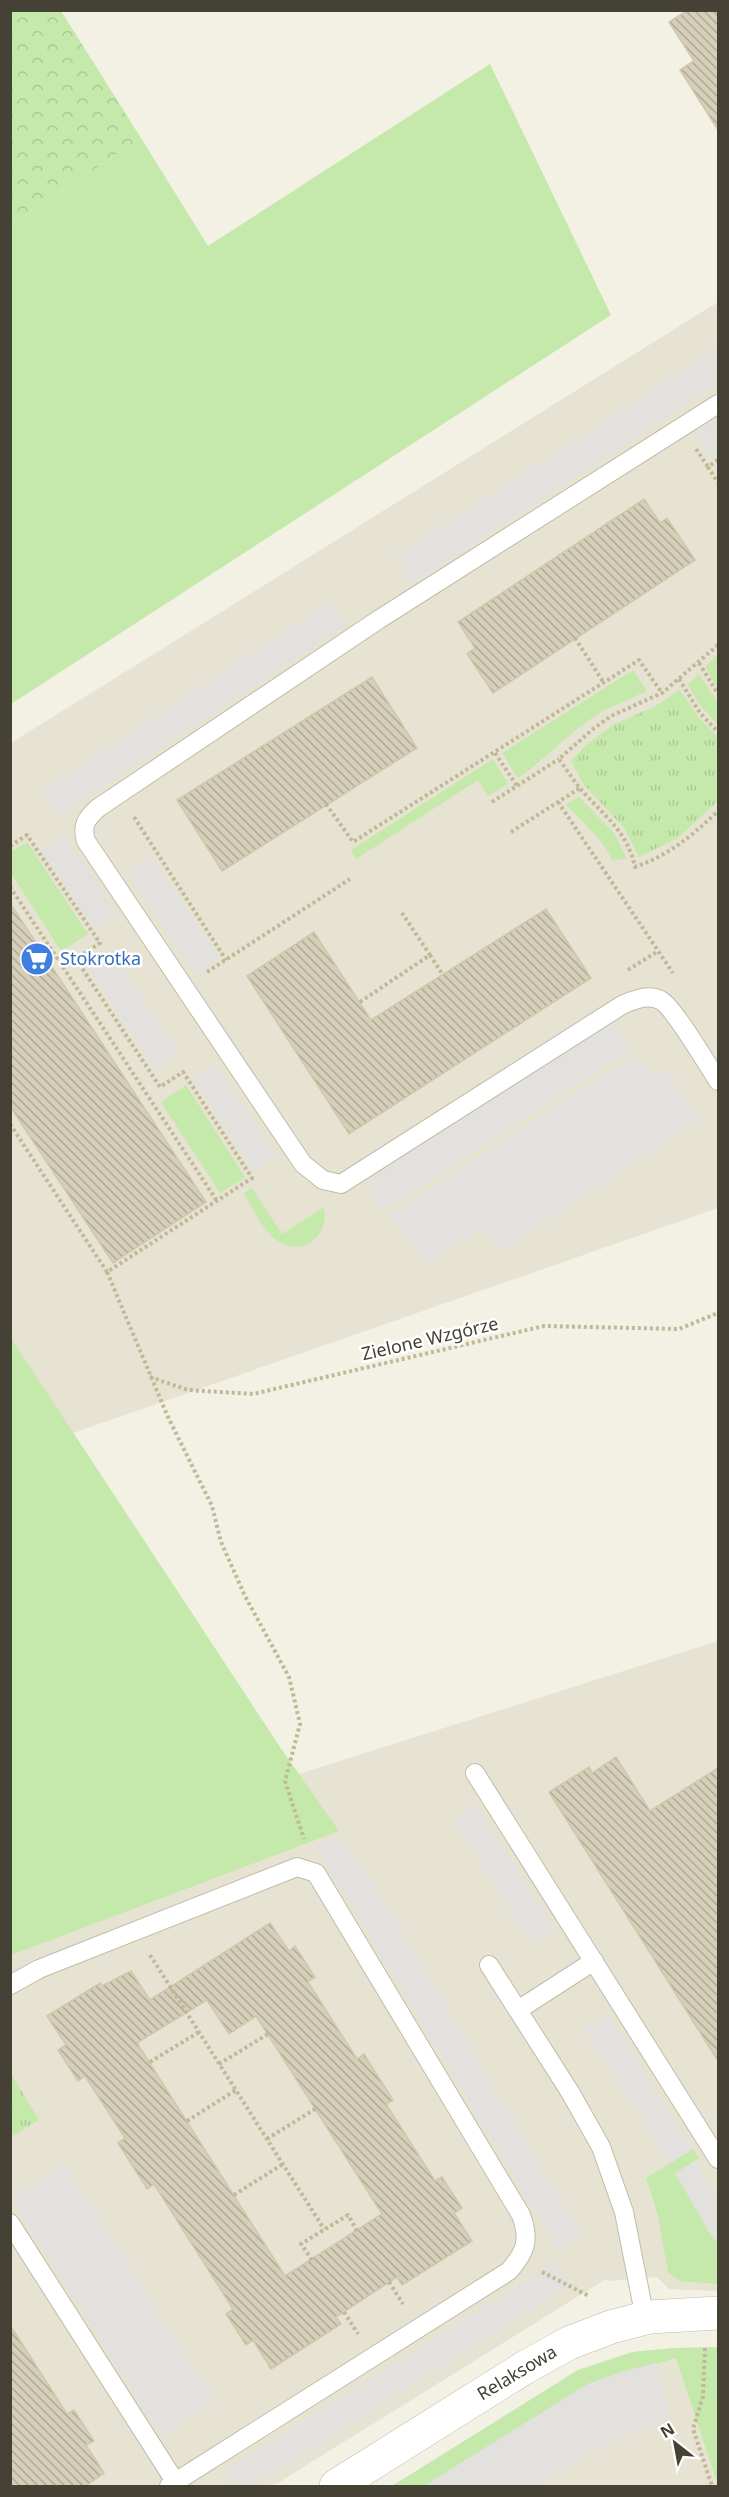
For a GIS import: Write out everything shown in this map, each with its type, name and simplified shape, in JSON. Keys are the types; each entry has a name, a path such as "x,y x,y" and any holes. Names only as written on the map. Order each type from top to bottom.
{"street":[{"name":"Relaksowa","path":"336,2487 549,2353 591,2334 645,2318 675,2314 712,2327"}],"lane":[{"path":"718,404 378,620 98,808 85,821 84,834 86,841 303,1164 323,1180 341,1184 622,1005 641,997 661,1000 672,1012 718,1081"},
{"path":"475,1773 718,2154"},
{"path":"10,1985 39,1969 297,1867 316,1873 521,2215 526,2230 525,2246 519,2260 509,2271 174,2485 10,2223"},
{"path":"518,2010 594,1961"},
{"path":"489,1965 601,2147 624,2212 645,2318"}],"path":[{"path":"687,450 694,445 718,483"},
{"path":"708,467 718,460"},
{"path":"574,639 604,683"},
{"path":"492,802 559,759 611,716 662,693 718,645"},
{"path":"326,804 353,842 639,660 662,693"},
{"path":"699,663 718,694"},
{"path":"679,679 700,713 718,732"},
{"path":"495,753 517,786"},
{"path":"559,759 580,788 617,826 626,841 634,867 679,846 718,811"},
{"path":"511,832 580,788"},
{"path":"558,802 676,978"},
{"path":"131,812 226,960"},
{"path":"10,846 27,835 100,944 63,967"},
{"path":"203,975 350,879"},
{"path":"10,887 217,1202"},
{"path":"402,913 443,975"},
{"path":"626,971 658,951"},
{"path":"360,1002 430,955"},
{"path":"76,959 160,1087 183,1071 252,1178 107,1272"},
{"path":"10,1124 107,1272 150,1376 212,1506 221,1542 245,1596 289,1677 300,1725 285,1781 316,1873"},
{"name":"Zielone Wzgórze","path":"150,1376 188,1390 253,1394 544,1326 679,1329 718,1313"},
{"path":"135,1931 324,2229"},
{"path":"150,2062 199,2032"},
{"path":"219,2064 268,2034"},
{"path":"187,2121 236,2090"},
{"path":"267,2139 315,2109"},
{"path":"234,2195 283,2164"},
{"path":"312,2260 301,2244 324,2229 348,2215 357,2231"},
{"path":"519,2260 592,2298"},
{"path":"389,2282 407,2310"},
{"path":"344,2312 362,2338"},
{"path":"712,2327 703,2396 693,2429 712,2487"}],"shaded area":[{"path":"718,302 718,1208 73,1433 11,1338 11,743"},
{"path":"718,347 718,384 411,584 394,557"},
{"path":"718,418 718,453 710,458 694,433"},
{"path":"331,601 347,625 57,816 41,792"},
{"path":"64,835 117,914 95,929 42,850"},
{"path":"150,855 220,959 196,975 126,871"},
{"path":"113,953 179,1054 155,1070 89,968"},
{"path":"613,1021 631,1049 382,1211 364,1183"},
{"path":"636,1054 653,1078 665,1069 699,1120 499,1252 483,1228 425,1266 391,1215"},
{"path":"215,1064 277,1157 254,1172 193,1079"},
{"path":"718,1641 718,2291 669,2289 657,2277 611,2281 606,2279 273,2486 11,2486 10,1955 299,1774"},
{"path":"477,1805 554,1929 531,1944 453,1820"},
{"path":"339,1836 378,1890 582,2236 558,2250 315,1846"},
{"path":"608,2014 693,2149 669,2164 584,2028"},
{"path":"695,2161 718,2202 718,2243 710,2234 675,2173"},
{"path":"65,2164 215,2401 161,2436 11,2199"},
{"path":"556,2262 571,2285 252,2486 233,2486 224,2471"},
{"path":"673,2348 718,2486 392,2486 578,2370 633,2352"},
{"path":"656,2363 672,2423 632,2433 580,2459 537,2486 424,2486 588,2384"}],"green space":[{"path":"11,10 61,11 141,138 11,225"},
{"path":"490,64 611,315 11,704 11,225 141,138 208,246"},
{"path":"718,654 718,688 705,667"},
{"path":"633,670 647,691 595,716 518,778 502,753"},
{"path":"699,674 718,703 718,725 699,704 688,685"},
{"path":"680,690 699,718 718,737 718,801 678,838 639,857 624,828 584,785 571,761 587,744 614,724 654,707"},
{"path":"493,759 508,784 488,796 478,780 356,859 351,850"},
{"path":"579,797 614,833 627,859 612,860 597,837 566,804"},
{"path":"27,842 88,934 61,951 11,873 11,852"},
{"path":"186,1085 245,1177 220,1193 161,1102"},
{"path":"252,1188 282,1234 324,1207 325,1218 317,1237 301,1246 291,1247 281,1243 264,1227 244,1193"},
{"path":"11,1338 280,1747 339,1831 11,1955"},
{"path":"11,2074 39,2120 10,2137"},
{"path":"693,2149 699,2158 675,2174 718,2229 718,2284 679,2281 668,2272 658,2216 646,2178"},
{"path":"718,2347 718,2486 676,2358 588,2384 424,2486 392,2486 578,2370 633,2352"}],"building":[{"path":"688,10 718,10 718,130 680,70 694,61 669,22"},
{"path":"644,499 660,523 667,518 695,560 493,693 467,654 475,648 458,622"},
{"path":"372,677 417,748 222,871 177,800"},
{"path":"10,903 206,1202 113,1263 10,1106"},
{"path":"546,909 591,978 349,1134 247,976 314,932 371,1020"},
{"path":"616,1757 650,1811 718,1768 718,2061 549,1792 589,1767 592,1773"},
{"path":"270,1923 289,1951 295,1946 315,1977 308,1982 357,2059 364,2054 393,2100 386,2104 435,2181 442,2177 462,2208 454,2213 472,2241 402,2285 397,2277 336,2317 341,2324 271,2369 253,2340 246,2345 226,2314 233,2309 154,2184 147,2189 118,2143 125,2138 85,2076 78,2081 58,2050 66,2045 47,2016 100,1983 102,1986 131,1971 150,2000","holes":["207,2000 229,2034 256,2016 382,2214 285,2276 137,2043"]},
{"path":"10,2325 67,2414 74,2410 94,2441 86,2445 104,2473 84,2487 10,2487"}],"place":[{"name":"Stokrotka","path":"37,959"}]}
